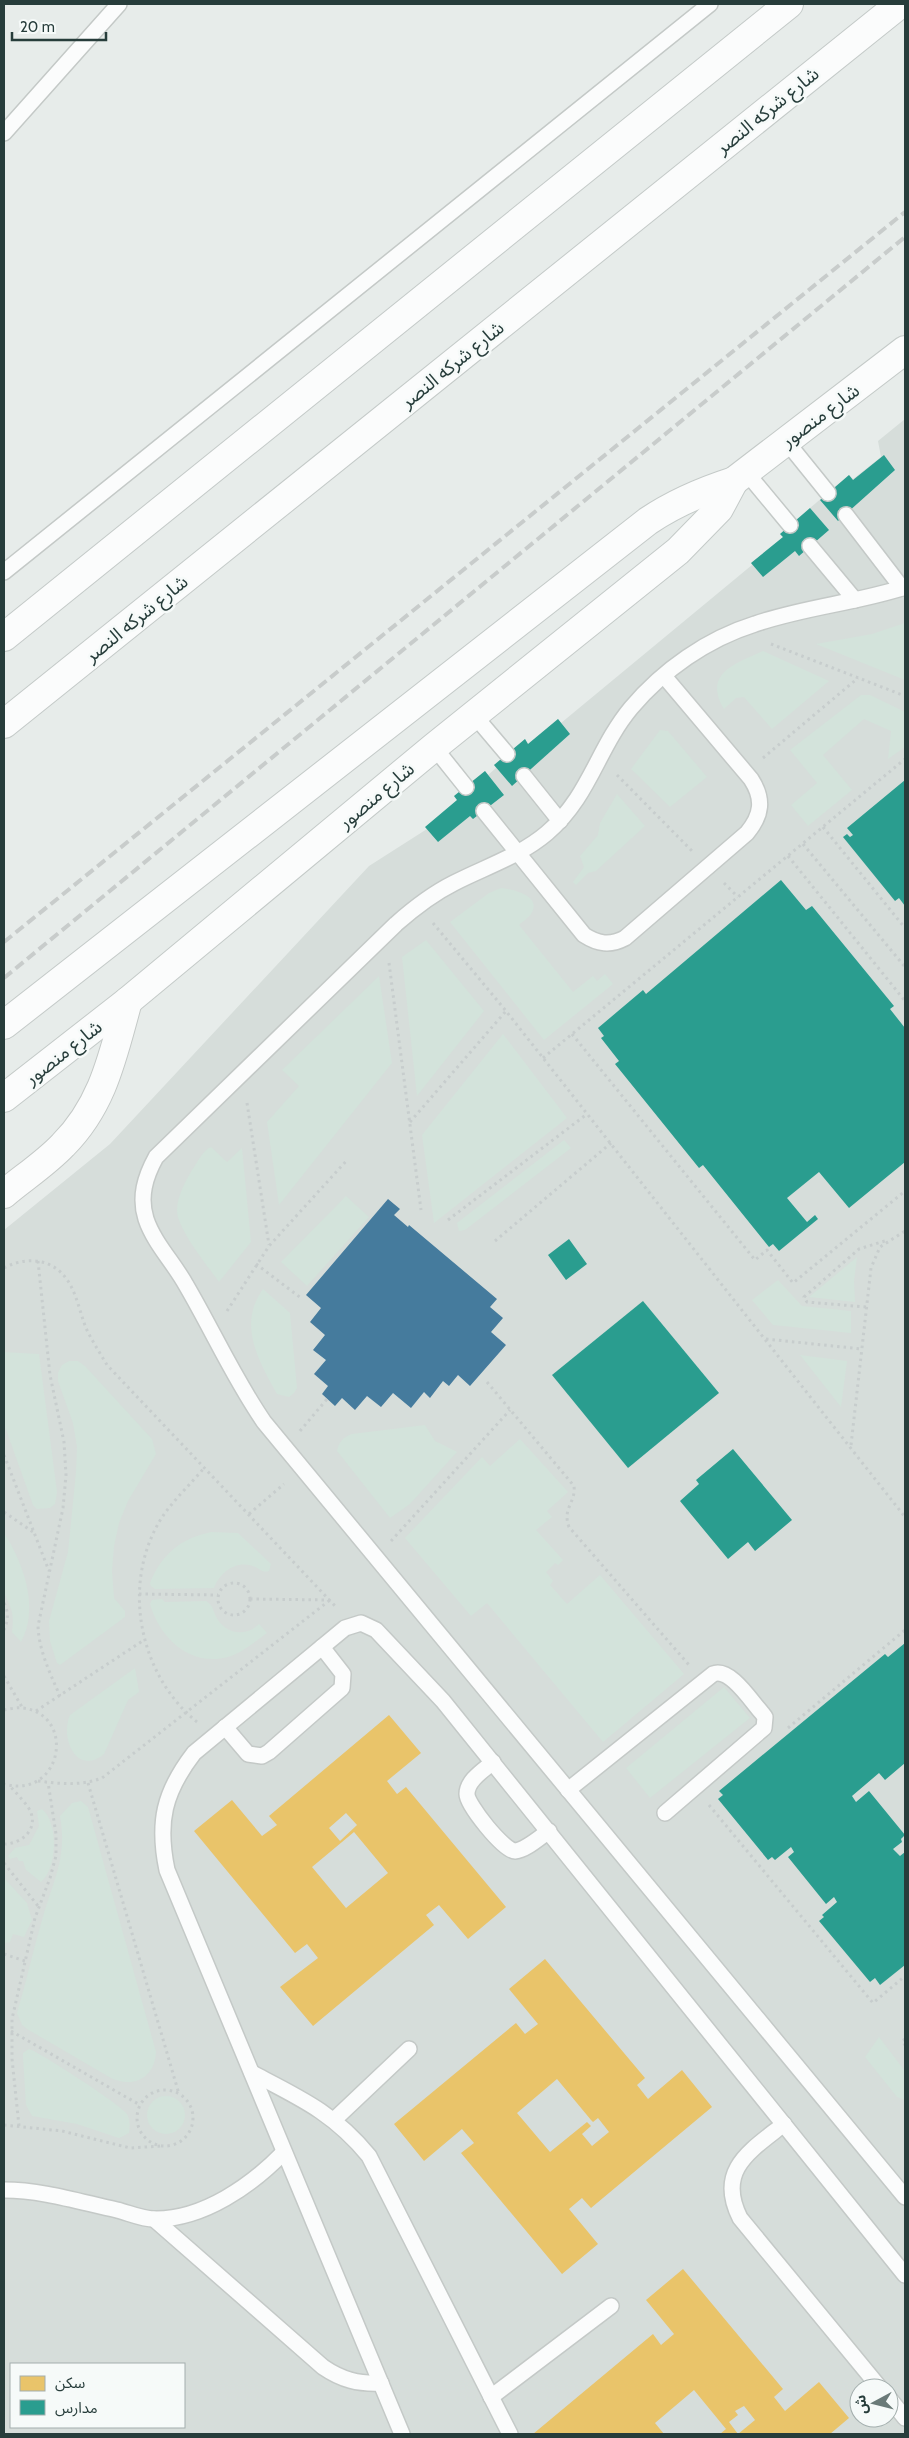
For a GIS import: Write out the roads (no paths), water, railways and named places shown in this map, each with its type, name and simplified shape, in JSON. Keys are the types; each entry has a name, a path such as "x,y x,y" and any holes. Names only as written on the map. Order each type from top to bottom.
{"street":[{"path":"4,637 789,4"},
{"name":"شارع شركه النصر","path":"4,724 900,4"},
{"name":"شارع منصور","path":"4,1025 648,521 670,506 740,476 905,350"},
{"name":"شارع منصور","path":"4,1098 128,1001 434,747 678,552 718,509 740,476"},
{"path":"4,1194 63,1146 94,1102 107,1079 128,1001"}],"lane":[{"path":"4,133 118,4"},
{"path":"4,572 700,7"},
{"path":"786,440 828,493"},
{"path":"740,476 790,524"},
{"path":"846,515 904,587 775,618 736,630 697,650 664,676 631,708 618,726 581,797 560,822 517,853 454,883 418,905 156,1157 148,1172 143,1189 146,1219 152,1233 188,1288 244,1394 302,1469 905,2197"},
{"path":"810,546 855,600"},
{"path":"484,811 584,935 599,943 608,944 625,938 747,833 758,816 760,797 756,787 664,676"},
{"path":"474,715 507,754"},
{"path":"434,747 466,787"},
{"path":"524,776 560,822"},
{"path":"402,2434 167,1870 162,1845 163,1820 168,1796 175,1781 194,1754 352,1624 361,1623 376,1630 444,1702 905,2275"},
{"path":"220,1731 248,1754 262,1756 276,1746 342,1688 342,1674 322,1647"},
{"path":"568,1790 717,1672 727,1674 762,1713 765,1723 761,1733 665,1813"},
{"path":"493,1762 470,1783 467,1794 470,1805 505,1848 516,1851 548,1831"},
{"path":"335,2120 409,2048"},
{"path":"252,2073 311,2103 335,2120 365,2150 380,2174 510,2434"},
{"path":"784,2124 744,2156 737,2166 731,2187 735,2208 740,2218 872,2378"},
{"path":"4,2190 45,2194 154,2219 177,2216 225,2198 247,2186 284,2152"},
{"path":"154,2219 323,2367 348,2381 362,2384 380,2383"},
{"path":"491,2397 611,2306"}],"railway":[{"path":"4,942 905,212"},
{"path":"4,978 905,237"}]}
